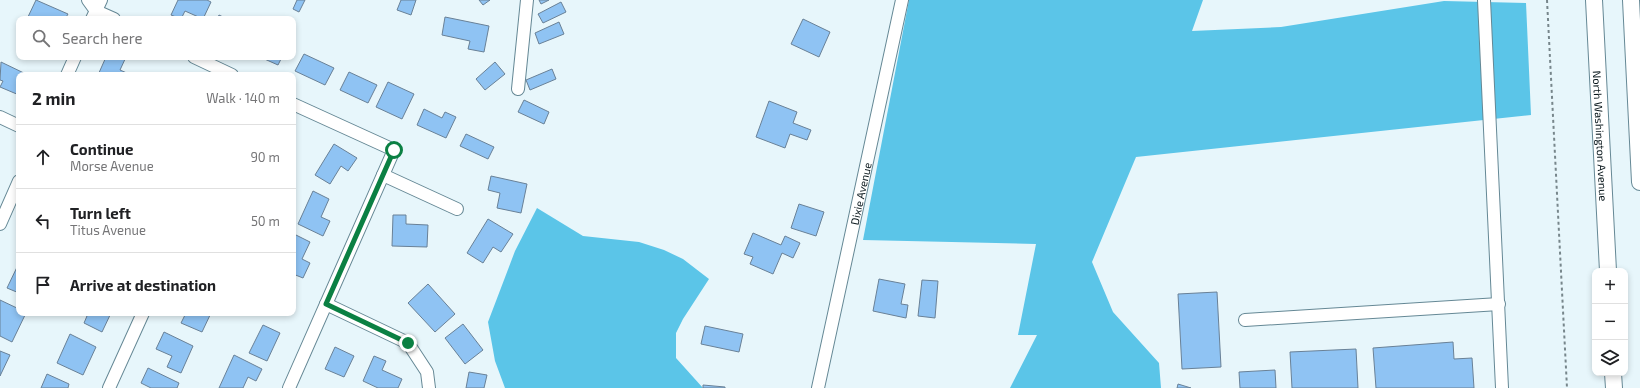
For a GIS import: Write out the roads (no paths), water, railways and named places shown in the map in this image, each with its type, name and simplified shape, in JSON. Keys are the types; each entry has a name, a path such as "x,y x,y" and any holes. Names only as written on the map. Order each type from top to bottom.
{"main road":[{"name":"North Washington Avenue","path":"1594,0 1608,268"},
{"path":"1630,0 1640,182"},
{"path":"1613,376 1614,388"}],"street":[{"path":"88,0 96,10 108,16"},
{"path":"518,89 527,0"},
{"name":"Dixie Avenue","path":"818,388 902,0"},
{"path":"1484,0 1502,388"},
{"path":"68,72 74,60"},
{"path":"200,60 226,72"},
{"path":"289,388 394,150 296,105"},
{"path":"0,117 16,125"},
{"path":"383,175 457,210"},
{"path":"0,224 16,188"},
{"path":"326,304 408,343 427,372 429,388"},
{"path":"1245,320 1499,304"},
{"path":"109,388 142,316"}]}
